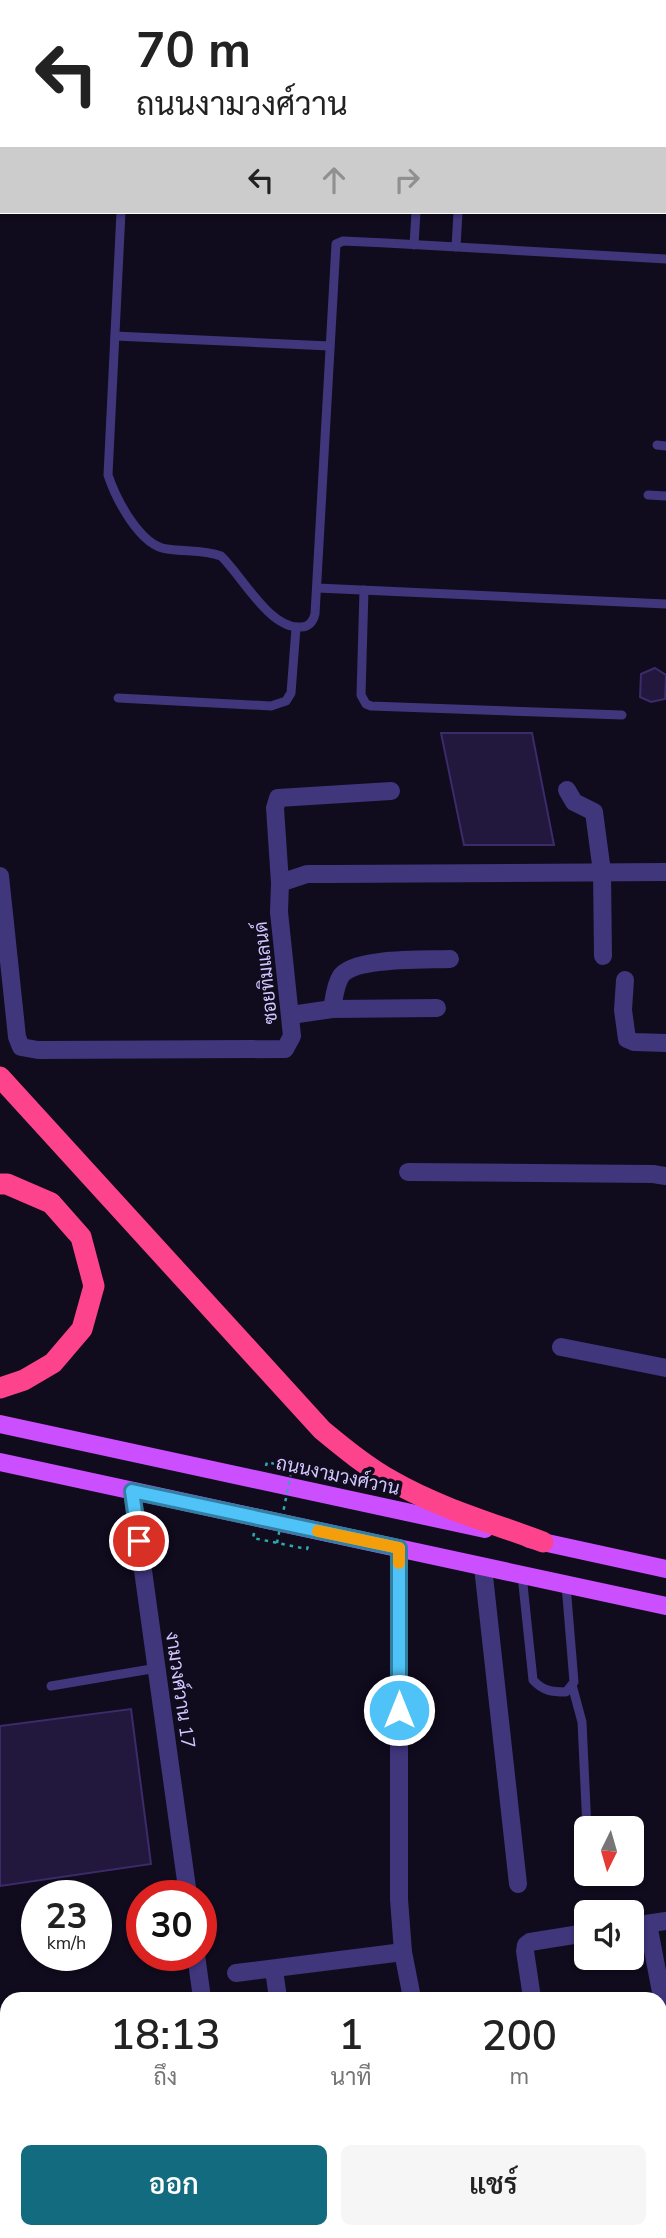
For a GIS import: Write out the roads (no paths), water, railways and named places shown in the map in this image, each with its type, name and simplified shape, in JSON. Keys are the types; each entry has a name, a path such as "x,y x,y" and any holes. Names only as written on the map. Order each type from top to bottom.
{"highway":[{"path":"0,1077 322,1430 356,1458 392,1481 432,1500 543,1542"},
{"path":"0,1184 7,1184 51,1203 81,1237 94,1286 82,1329 53,1363 24,1380 0,1388"}],"main road":[{"name":"ถนนงามวงศ์วาน","path":"0,1424 666,1569"},
{"path":"0,1462 666,1606"}],"street":[{"path":"567,790 574,802 594,812 602,872 603,956"},
{"name":"ซอยทิมแลนด์","path":"0,876 17,1037 21,1047 38,1050 285,1049 292,1036 279,912 280,883 275,808 278,799 391,791"},
{"path":"280,883 307,874 666,873"},
{"path":"332,1009 337,983 349,969 367,964 450,959"},
{"path":"625,980 623,1010 627,1039 634,1042 666,1042"},
{"path":"291,1015 332,1009 437,1009"},
{"path":"408,1172 666,1176"},
{"path":"561,1347 666,1368"},
{"name":"งามวงศ์วาน 17","path":"132,1491 186,1880"},
{"path":"399,1548 399,1899 403,1952 411,1992"},
{"path":"483,1567 518,1884"},
{"path":"644,1924 666,1921"},
{"path":"644,1934 661,1973 663,1992"},
{"path":"531,1992 526,1945 530,1941 574,1935"},
{"path":"236,1973 403,1952"},
{"path":"274,1970 277,1992"},
{"path":"198,1971 201,1992"}],"lane":[{"path":"121,214 108,475 116,499 152,546 209,551 221,556 272,617 296,628 307,627 313,621 317,588 336,244 343,241 666,259"},
{"path":"414,245 416,214"},
{"path":"456,247 458,214"},
{"path":"115,336 329,345"},
{"path":"648,495 666,496"},
{"path":"317,588 666,604"},
{"path":"364,590 361,695 366,704 622,715"},
{"path":"117,698 279,705 292,693 296,628"},
{"path":"522,1575 533,1680 549,1692 566,1692 574,1682 566,1585"},
{"path":"51,1686 157,1668"},
{"path":"572,1685 582,1722 586,1816"}]}
